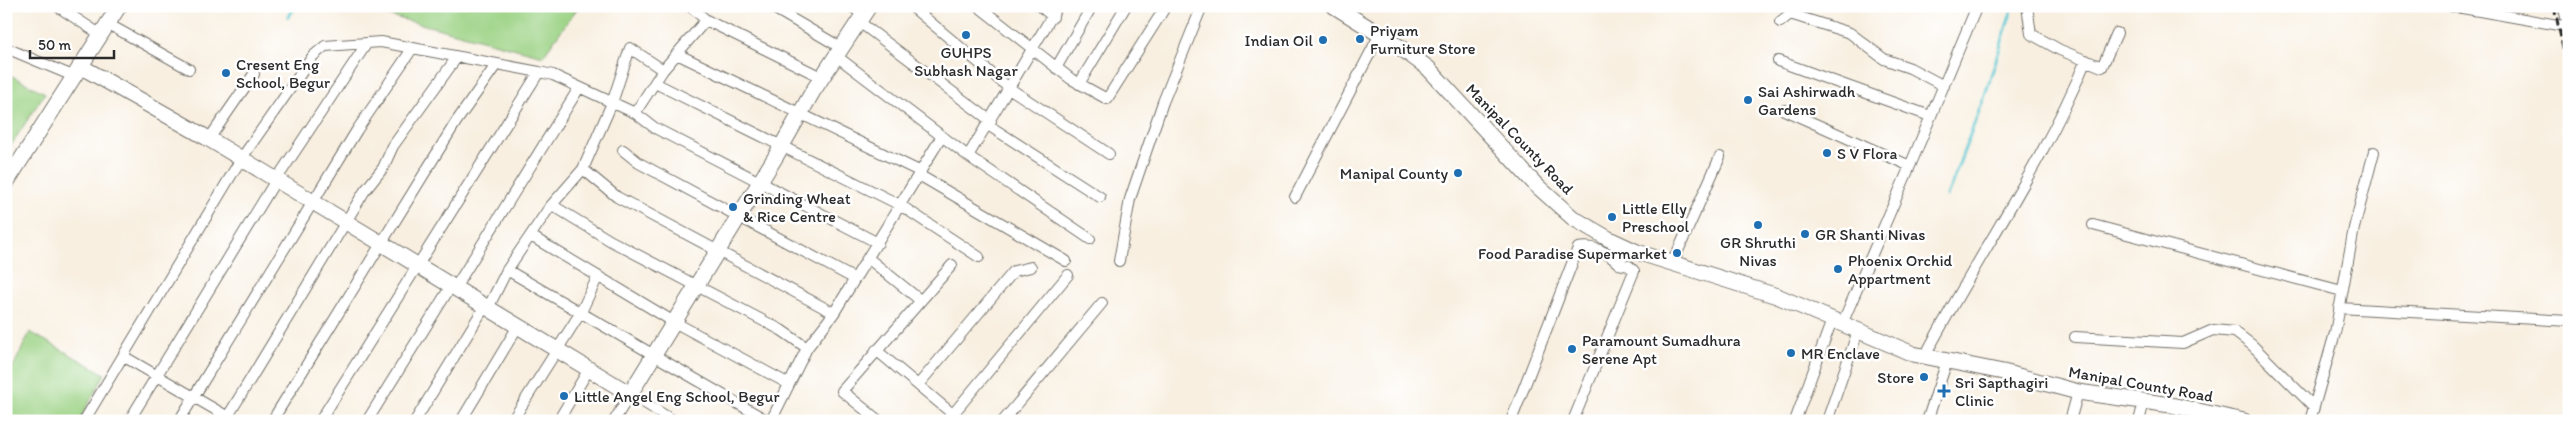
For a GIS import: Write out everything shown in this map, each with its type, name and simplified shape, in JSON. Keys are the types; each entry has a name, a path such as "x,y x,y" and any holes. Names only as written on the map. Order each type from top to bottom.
{"street":[{"path":"57,6 189,69"},
{"path":"6,183 119,6"},
{"path":"690,6 706,20 821,77"},
{"path":"770,6 838,51 968,156 1090,239"},
{"path":"910,6 1009,88 1109,154"},
{"path":"978,6 1032,51 1079,84 1107,99 1166,6"},
{"path":"1040,6 1053,17"},
{"path":"968,156 1058,6"},
{"path":"1056,68 1092,6"},
{"path":"1079,84 1126,6"},
{"path":"1119,261 1130,199 1163,102 1202,6"},
{"name":"Manipal County Road","path":"1334,6 1380,34 1428,68 1536,185 1573,218 1626,247 1777,296 1913,354 2004,372 2078,392 2144,402 2244,421"},
{"path":"1795,421 1837,322 1910,166 1977,6"},
{"path":"2027,6 2031,34 2060,50 2102,66 2117,33"},
{"path":"2451,6 2569,27"},
{"path":"2566,6 2569,19"},
{"path":"614,421 760,183 860,12 989,123 1100,197"},
{"path":"1780,22 1790,14 1850,33 1884,59 1910,68 1944,86"},
{"path":"635,113 663,70 706,20"},
{"path":"1295,198 1380,34"},
{"path":"84,421 241,159 313,56 325,46 381,42 553,75 635,113 655,128 878,243"},
{"path":"129,421 276,180 367,43"},
{"path":"6,48 77,71 208,139 674,421"},
{"path":"179,421 312,202 412,48"},
{"path":"415,421 507,270 552,205 583,169 612,102 630,48 663,70"},
{"path":"676,54 920,173 1066,262"},
{"path":"123,356 230,419 364,192 383,168 393,146 457,57"},
{"path":"1925,356 1950,308 2067,106 2086,60"},
{"path":"1778,61 1930,116"},
{"path":"272,421 456,122 496,65"},
{"path":"320,421 538,72"},
{"path":"208,139 254,74"},
{"path":"654,83 900,205 979,256"},
{"path":"367,421 579,88"},
{"path":"1784,110 1910,166"},
{"path":"507,270 770,421 808,348 834,313 942,136"},
{"path":"623,150 639,163 854,279"},
{"path":"2310,421 2335,333 2354,228 2374,152"},
{"path":"1673,262 1720,157"},
{"path":"583,169 617,197 834,313"},
{"path":"552,205 611,241 781,330 808,348"},
{"path":"2093,225 2342,291"},
{"path":"531,236 674,322 789,384"},
{"path":"1512,421 1578,248 1590,246 1608,254 1619,264 1630,266 1634,271 1573,421"},
{"path":"1619,264 1626,247"},
{"path":"868,259 920,300"},
{"path":"879,421 842,391 920,300 952,266"},
{"path":"918,385 1014,271 1031,267"},
{"path":"512,421 581,312 598,276"},
{"path":"953,414 1068,276"},
{"path":"1003,421 1102,303"},
{"path":"2339,308 2569,321"},
{"path":"461,421 518,326"},
{"path":"2075,337 2183,343 2213,330 2235,332 2252,345 2314,408"},
{"path":"1826,421 1858,331"},
{"path":"876,350 961,421"},
{"path":"1927,421 1947,361"},
{"path":"558,421 589,369"},
{"path":"2070,421 2078,392"},
{"path":"2139,421 2144,402"}],"green space":[{"path":"352,6 579,6 543,56"},
{"path":"6,73 45,93 6,153"},
{"path":"30,332 105,374 79,421 6,421 6,372 10,373"}],"waterway":[{"path":"288,17 296,6"},
{"path":"1947,196 1985,95 2013,6"}],"railway":[{"path":"2554,6 2569,75"}],"place":[{"name":"GUHPS Subhash Nagar","path":"966,35"},
{"name":"Priyam Furniture Store","path":"1360,39"},
{"name":"Indian Oil","path":"1323,40"},
{"name":"Cresent Eng School, Begur","path":"226,73"},
{"name":"Sai Ashirwadh Gardens","path":"1748,100"},
{"name":"S V Flora","path":"1827,153"},
{"name":"Manipal County","path":"1458,173"},
{"name":"Grinding Wheat & Rice Centre","path":"733,207"},
{"name":"Little Elly Preschool","path":"1612,217"},
{"name":"GR Shruthi Nivas","path":"1758,225"},
{"name":"GR Shanti Nivas","path":"1805,234"},
{"name":"Food Paradise Supermarket","path":"1677,253"},
{"name":"Phoenix Orchid Appartment","path":"1838,269"},
{"name":"Paramount Sumadhura Serene Apt","path":"1572,349"},
{"name":"MR Enclave","path":"1791,353"},
{"name":"Store","path":"1924,377"},
{"name":"Sri Sapthagiri Clinic","path":"1944,391"},
{"name":"Little Angel Eng School, Begur","path":"564,396"}]}
